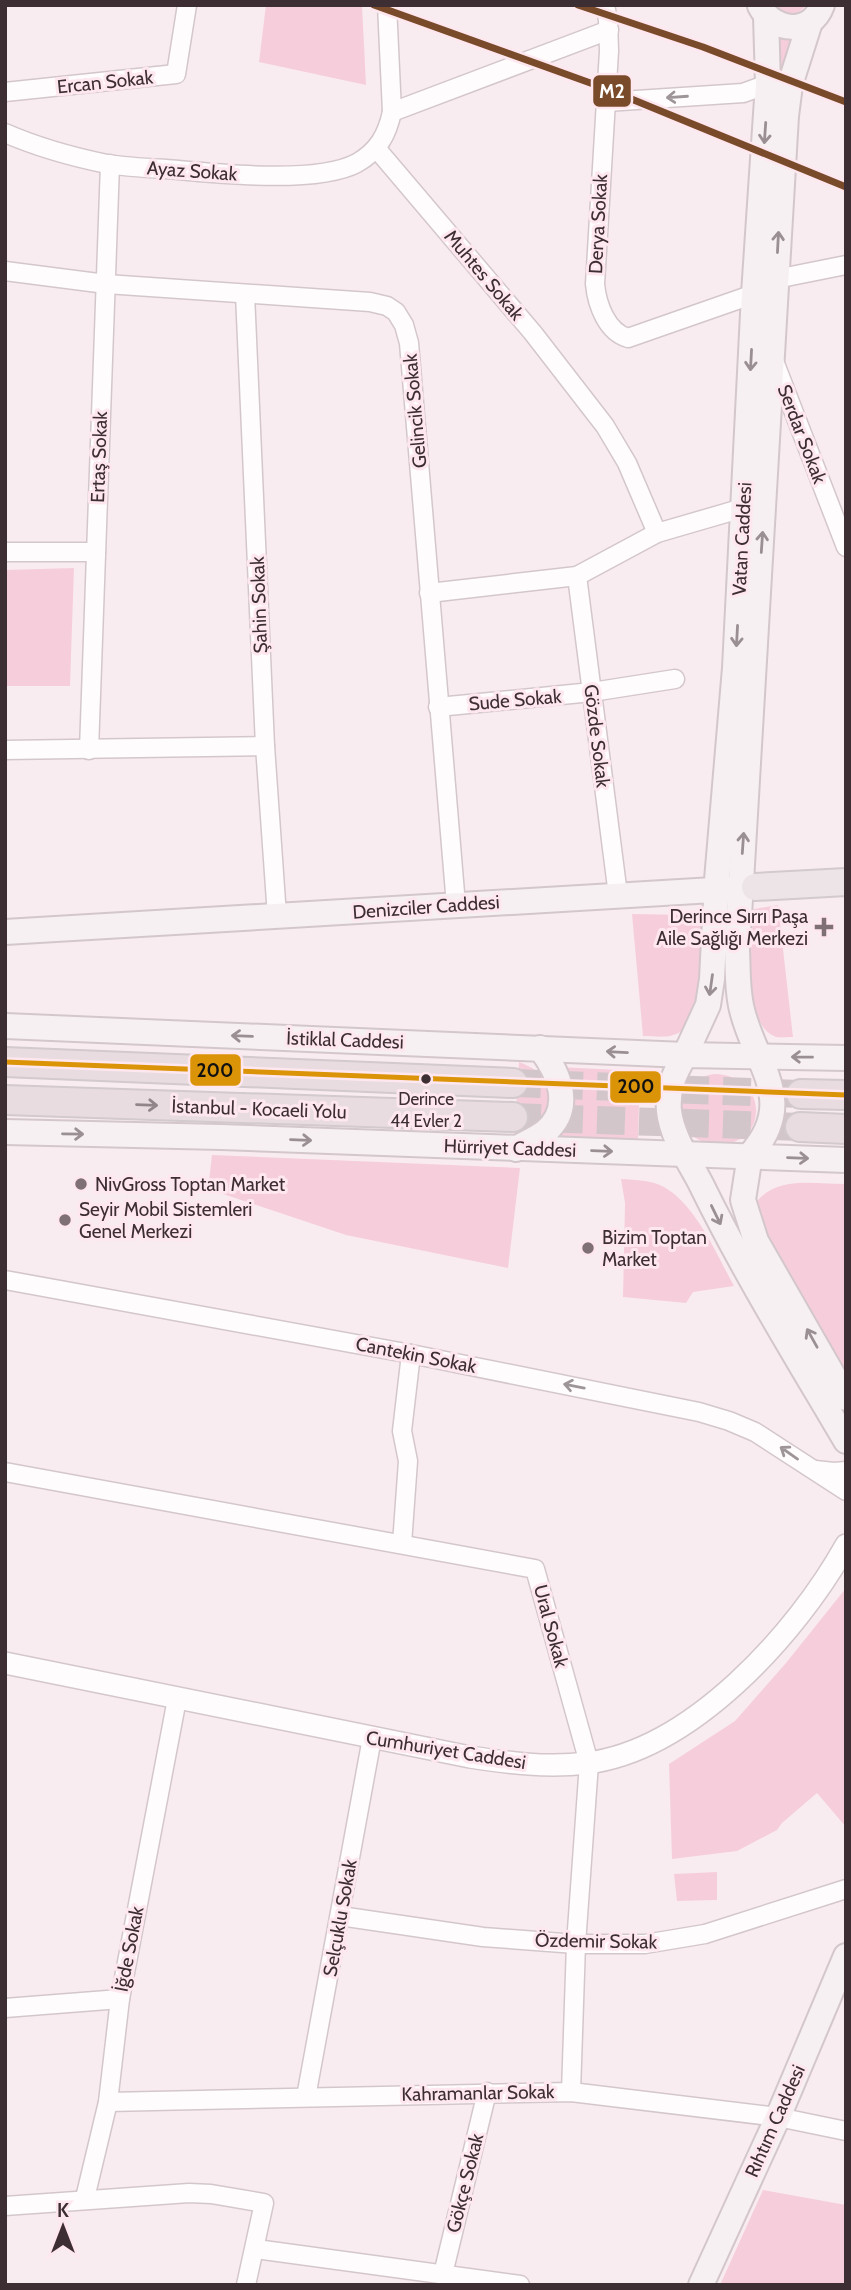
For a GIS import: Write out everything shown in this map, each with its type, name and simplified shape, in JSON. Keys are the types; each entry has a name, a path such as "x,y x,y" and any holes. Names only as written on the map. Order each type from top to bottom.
{"highway":[{"path":"5,1062 513,1083"},
{"path":"801,1094 846,1096"},
{"name":"İstanbul - Kocaeli Yolu","path":"5,1100 513,1117"},
{"path":"800,1127 846,1129"}],"main road":[{"path":"815,15 843,5"},
{"name":"Vatan Caddesi","path":"763,11 773,23 792,28 815,15"},
{"name":"Vatan Caddesi","path":"750,1155 764,1139 771,1124 773,1108 772,1095 742,1009 737,950 735,668 754,294 768,84 763,11"},
{"name":"Vatan Caddesi","path":"686,1154 675,1136 669,1113 668,1093 673,1076 708,1005 713,966 737,888 773,359 787,100 815,15"},
{"name":"Denizciler Caddesi","path":"5,932 846,882"},
{"name":"İstiklal Caddesi","path":"5,1026 685,1055"},
{"path":"515,1149 543,1134 558,1115 561,1104 560,1081 540,1048"},
{"path":"685,1055 846,1058"},
{"name":"Hürriyet Caddesi","path":"5,1132 686,1154"},
{"path":"846,1160 686,1154 736,1256 846,1441"},
{"path":"750,1155 744,1200 756,1241 846,1398"},
{"name":"Rıhtım Caddesi","path":"711,2285 783,2117 846,1956"},
{"name":"Rıhtım Caddesi","path":"701,2285 846,1980"}],"street":[{"name":"Ercan Sokak","path":"5,92 176,74 187,5"},
{"path":"376,148 389,127 392,112 387,5"},
{"name":"Derya Sokak","path":"605,5 609,30 594,284 612,329 618,335 628,338 754,294"},
{"path":"392,112 609,30"},
{"path":"606,102 744,93 768,84"},
{"name":"Ayaz Sokak","path":"5,133 67,154 110,164 227,174 306,174 334,171 354,164 376,148"},
{"name":"Muhtes Sokak","path":"376,148 533,333 605,426 627,463 657,533"},
{"name":"Ertaş Sokak","path":"89,750 110,164"},
{"path":"776,279 846,265"},
{"name":"Gelincik Sokak","path":"5,271 106,284 370,302 387,306 396,312 404,325 409,343 417,421 456,905"},
{"name":"Şahin Sokak","path":"245,294 265,746 277,916"},
{"name":"Serdar Sokak","path":"773,359 842,526 846,548"},
{"path":"429,593 577,576 657,533 744,508"},
{"path":"5,552 96,552"},
{"name":"Gözde Sokak","path":"577,576 618,895"},
{"name":"Sude Sokak","path":"438,707 592,692 675,678"},
{"path":"5,750 265,746"},
{"name":"Cantekin Sokak","path":"5,1280 411,1354 667,1405 729,1421 777,1444 846,1491"},
{"path":"402,1544 408,1461 402,1432 411,1354"},
{"path":"813,1470 846,1471"},
{"name":"Ural Sokak","path":"5,1472 535,1569 589,1763 576,1944 571,2092"},
{"name":"Cumhuriyet Caddesi","path":"5,1663 372,1738 512,1763 589,1763 640,1747 669,1733 720,1698 775,1642 820,1587 846,1545"},
{"name":"İğde Sokak","path":"85,2199 108,2102 120,1999 177,1699"},
{"name":"Selçuklu Sokak","path":"306,2097 372,1738"},
{"name":"Özdemir Sokak","path":"340,1916 483,1937 576,1944 645,1944 676,1941 731,1926 846,1889"},
{"path":"5,2008 120,1999"},
{"name":"Gökçe Sokak","path":"443,2274 487,2092"},
{"name":"Kahramanlar Sokak","path":"108,2102 571,2092 783,2117 846,2131"},
{"path":"5,2206 188,2193 264,2203 246,2285"},
{"path":"256,2249 397,2276 443,2274 520,2285"}],"shaded area":[{"path":"266,5 362,5 366,85 259,62"},
{"path":"771,5 806,5 797,13 789,14"},
{"path":"771,32 803,35 771,99"},
{"path":"74,568 70,686 5,686 5,570"},
{"path":"778,905 793,1037 776,1037 765,1029 753,999 751,959 754,909"},
{"path":"632,914 689,915 703,928 700,983 694,1012 680,1032 672,1036 643,1036"},
{"path":"519,1062 536,1070 545,1080 553,1111 514,1142"},
{"path":"558,1067 640,1071 638,1140 556,1141 570,1121 574,1104 569,1087"},
{"path":"714,1074 733,1078 746,1086 754,1098 756,1111 753,1124 745,1135 733,1142 715,1144 699,1140 686,1128 681,1114 682,1099 688,1086 704,1076"},
{"path":"212,1155 520,1168 508,1268 346,1235 208,1189"},
{"path":"621,1179 654,1183 675,1195 696,1218 734,1286 693,1292 686,1303 623,1297 625,1203"},
{"path":"787,1184 846,1184 846,1376 775,1250 759,1217 758,1200 776,1187"},
{"path":"846,1588 846,1827 817,1793 777,1830 737,1851 672,1859 669,1764 735,1721"},
{"path":"717,1872 717,1900 677,1901 674,1874"},
{"path":"763,2190 846,2205 846,2285 720,2285"}],"tunnel":[{"path":"513,1083 801,1094"},
{"path":"513,1117 800,1127"}],"transit line":[{"name":"M2","path":"374,5 607,89 846,187"},
{"name":"M2","path":"578,5 703,47 846,102"},
{"name":"200","path":"5,1062 846,1095"}],"place":[{"name":"Derince Sırrı Paşa Aile Sağlığı Merkezi","path":"824,927"},
{"name":"Derince 44 Evler 2","path":"426,1079"},
{"name":"NivGross Toptan Market","path":"81,1184"},
{"name":"Seyir Mobil Sistemleri Genel Merkezi","path":"65,1220"},
{"name":"Bizim Toptan Market","path":"588,1248"}]}
